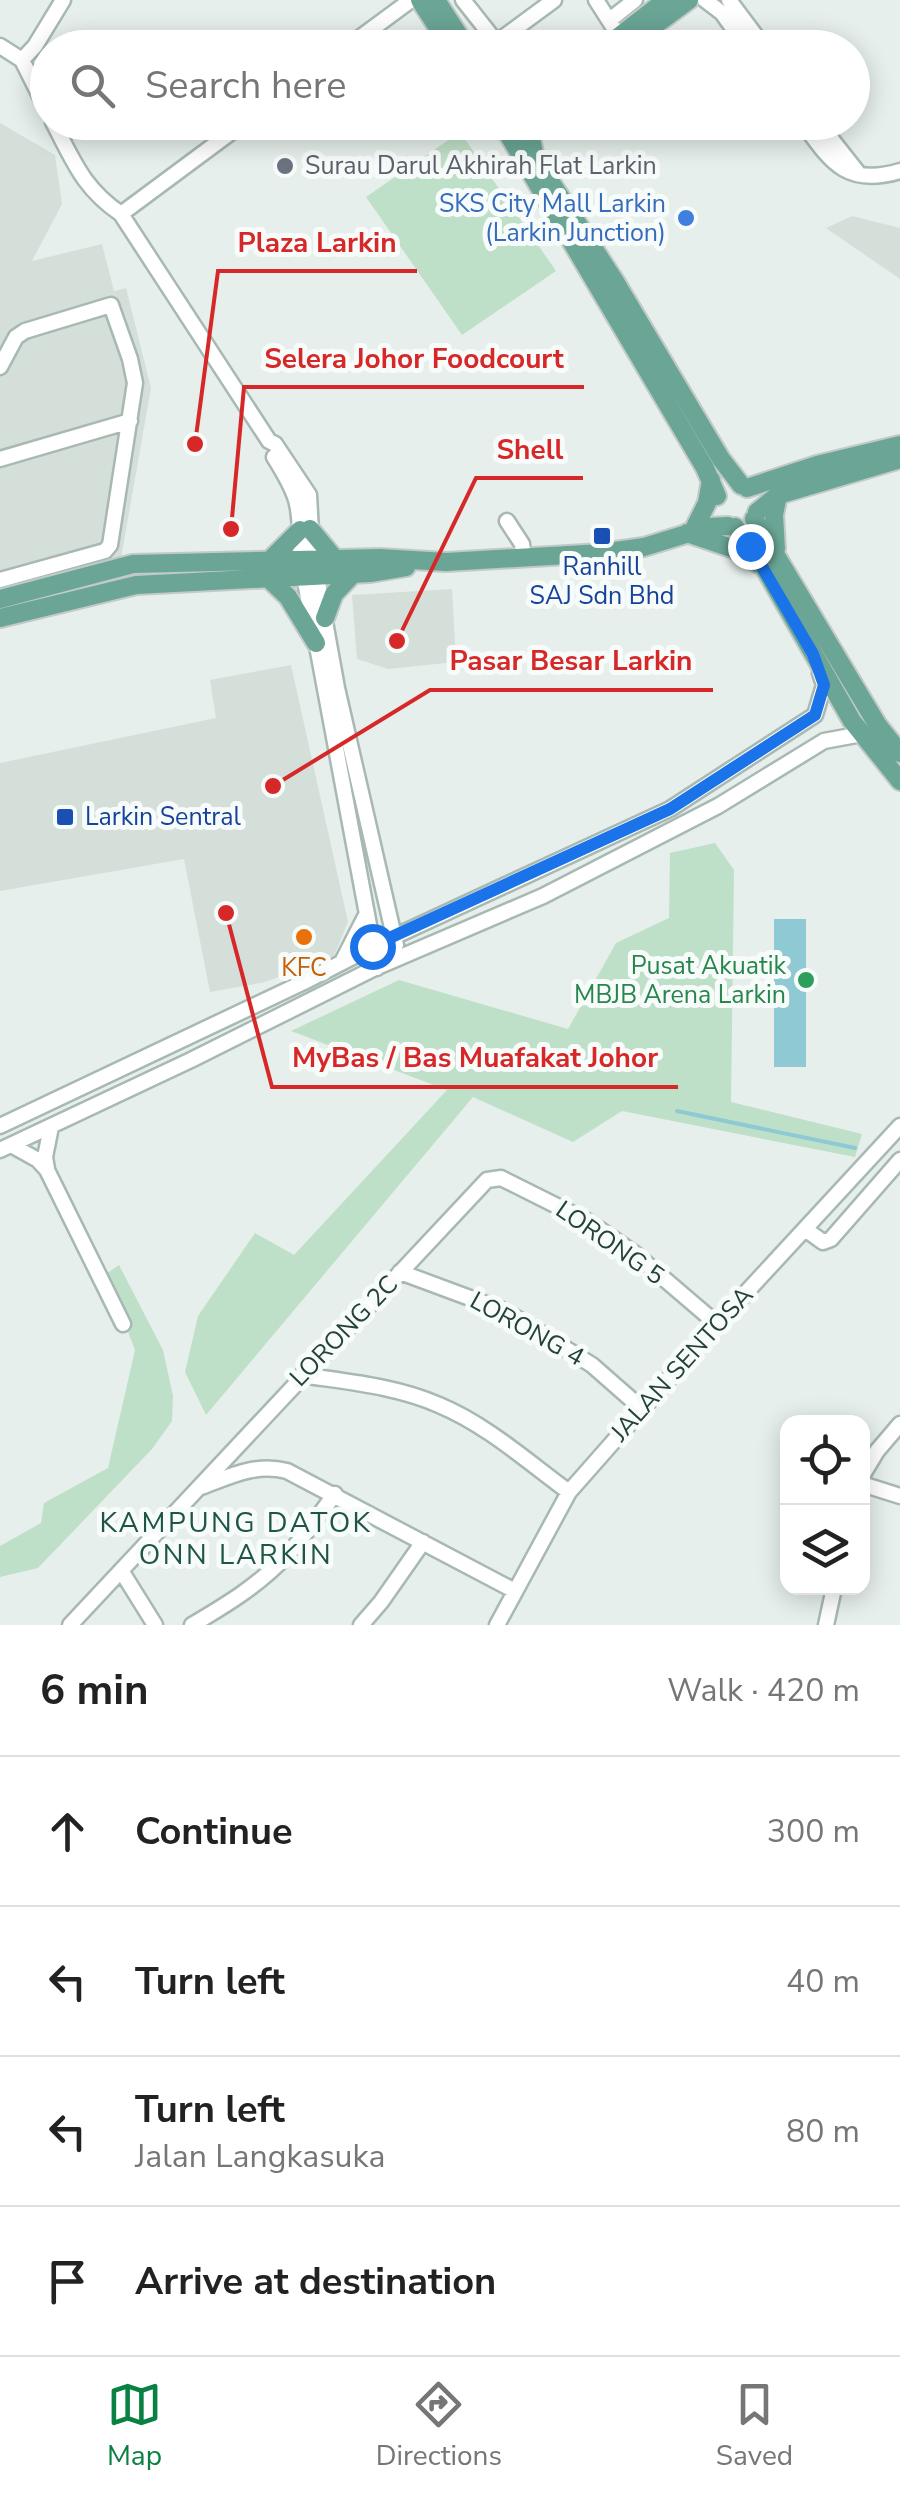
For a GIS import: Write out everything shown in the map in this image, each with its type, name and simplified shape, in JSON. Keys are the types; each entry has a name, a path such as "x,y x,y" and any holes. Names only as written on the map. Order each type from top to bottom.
{"main road":[{"path":"420,0 439,30"},
{"path":"436,0 455,30"},
{"path":"624,30 666,0"},
{"path":"626,30 689,0"},
{"path":"517,140 714,493 717,516 770,563 900,753"},
{"path":"520,140 616,283 720,459 756,498 755,516 770,563 813,654 862,734 900,781"},
{"path":"531,140 534,158"},
{"path":"687,532 714,493 727,486 744,486 900,445"},
{"path":"720,459 752,474 787,474"},
{"path":"0,600 133,564 309,568 354,574 430,562 608,553 644,547 687,532 731,526 755,516 778,495 900,459"},
{"path":"770,563 778,495"},
{"path":"0,618 136,585 268,569 305,529 335,559"},
{"path":"687,532 770,563"},
{"path":"309,568 335,559 430,562"},
{"path":"268,569 316,643"},
{"path":"325,618 334,594 354,574"}],"street":[{"path":"45,30 63,0"},
{"path":"371,30 412,0"},
{"path":"513,30 554,0"},
{"path":"596,0 615,30"},
{"path":"620,30 636,0"},
{"path":"705,0 722,12 735,30"},
{"path":"729,0 752,30"},
{"path":"469,2 485,30"},
{"path":"0,46 22,60 30,76"},
{"path":"22,60 30,51"},
{"path":"63,140 96,197 121,214 269,441 268,448 298,500 305,529 316,643 377,968"},
{"path":"121,214 222,140"},
{"path":"815,140 832,164 860,175 872,177 900,171"},
{"path":"832,140 860,175"},
{"path":"0,367 6,340 111,305 134,377 110,545 105,551 0,580"},
{"path":"0,458 130,421"},
{"path":"507,521 522,544 524,558"},
{"path":"105,551 108,571"},
{"path":"309,568 325,618 337,688 400,958"},
{"path":"1,1125 228,1019 372,946 670,809 815,715 824,685 813,654"},
{"path":"6,1148 377,968 543,896 676,829 824,741 862,734"},
{"path":"386,908 410,922 430,922"},
{"path":"340,964 366,916"},
{"path":"228,1019 236,1036"},
{"path":"47,1170 45,1158 51,1126"},
{"name":"JALAN SENTOSA","path":"497,1625 569,1492 900,1126"},
{"path":"6,1148 38,1160 47,1170 123,1324"},
{"path":"805,1229 823,1242 831,1239 900,1160"},
{"name":"LORONG 2C","path":"70,1625 302,1375 494,1178"},
{"name":"LORONG 5","path":"494,1178 542,1196 589,1222 634,1254 717,1324"},
{"name":"LORONG 4","path":"400,1272 506,1311 592,1365 641,1408"},
{"path":"302,1375 390,1389 438,1404 476,1424 569,1492"},
{"path":"870,1462 900,1424"},
{"path":"196,1489 253,1468 269,1466 287,1471 515,1591"},
{"path":"870,1487 900,1496"},
{"path":"192,1625 235,1600 262,1578 286,1556 335,1494"},
{"path":"361,1625 382,1602 423,1542"},
{"path":"122,1572 156,1625"},
{"path":"826,1625 832,1595"}],"shaded area":[{"path":"0,123 55,155 62,204 32,261 102,244 114,291 126,288 151,388 120,564 0,594"},
{"path":"852,216 900,228 900,279 826,228"},
{"path":"452,589 456,662 388,669 357,659 352,595"},
{"path":"291,665 348,922 334,956 265,982 210,992 184,859 0,891 0,763 216,718 210,680"}],"green space":[{"path":"448,140 466,140 556,271 462,335 366,197"},
{"path":"715,843 734,870 731,1102 862,1134 855,1157 622,1111 573,1142 473,1097 206,1415 185,1372 198,1316 255,1233 294,1255 447,1090 291,1031 399,980 568,1029 616,943 669,918 670,853"},
{"path":"119,1265 163,1350 173,1396 172,1421 152,1449 38,1568 0,1577 0,1546 41,1523 44,1503 108,1468 135,1350 106,1274"}],"water":[{"path":"774,919 806,919 806,1067 774,1067"}],"waterway":[{"path":"677,1111 855,1148"}],"place":[{"name":"Surau Darul Akhirah Flat Larkin","path":"285,166"},
{"name":"SKS City Mall Larkin (Larkin Junction)","path":"686,218"},
{"name":"Plaza Larkin","path":"195,444"},
{"name":"Selera Johor Foodcourt","path":"231,529"},
{"name":"Ranhill SAJ Sdn Bhd","path":"602,536"},
{"name":"Shell","path":"397,641"},
{"name":"Pasar Besar Larkin","path":"273,786"},
{"name":"Larkin Sentral","path":"65,817"},
{"name":"MyBas / Bas Muafakat Johor","path":"226,913"},
{"name":"KFC","path":"304,937"},
{"name":"Pusat Akuatik MBJB Arena Larkin","path":"806,980"}],"district":[{"name":"KAMPUNG DATOK ONN LARKIN","path":"236,1539"}],"route":[{"path":"372,946 670,809 815,715 824,685 813,654 750,546"}]}
